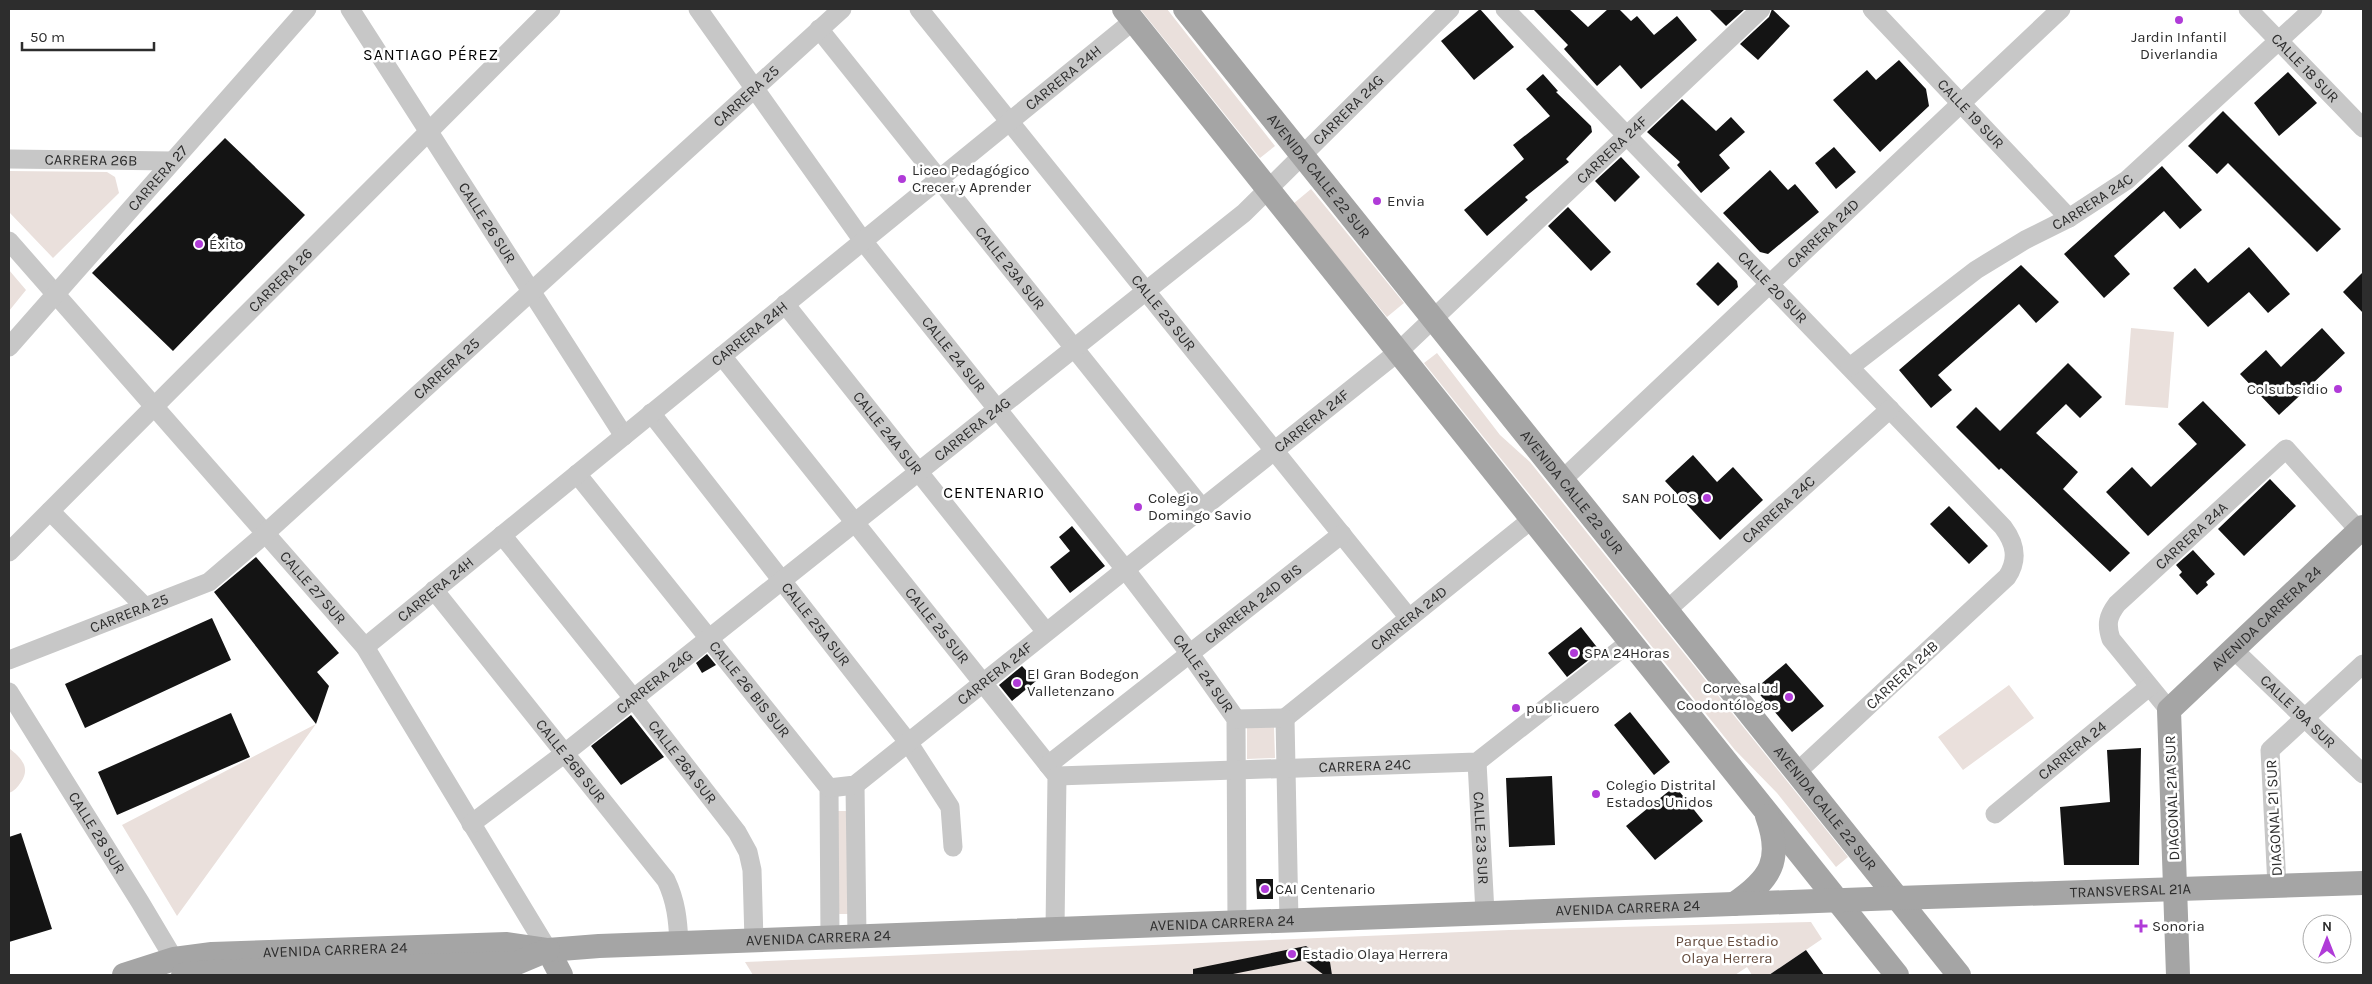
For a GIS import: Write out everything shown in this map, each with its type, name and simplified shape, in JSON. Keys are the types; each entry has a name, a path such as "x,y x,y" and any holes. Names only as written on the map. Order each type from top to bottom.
{"main road":[{"name":"AVENIDA CALLE 22 SUR","path":"1185,9 1959,975"},
{"path":"1129,15 1897,975"},
{"name":"AVENIDA CARRERA 24","path":"2169,710 2362,531"},
{"name":"DIAGONAL 21A SUR","path":"2169,710 2178,975"},
{"path":"1734,904 1759,886 1767,876 1773,861 1773,832 1765,810"},
{"name":"TRANSVERSAL 21A","path":"1897,898 2363,883"},
{"name":"AVENIDA CARRERA 24","path":"124,975 180,970 209,972 518,963 548,950 584,946 1897,898"},
{"name":"CALLE 27 SUR","path":"548,950 561,975"}],"street":[{"name":"CARRERA 27","path":"9,347 307,9"},
{"name":"CALLE 26 SUR","path":"350,9 624,436"},
{"name":"CARRERA 26","path":"9,552 551,9"},
{"name":"CALLE 24 SUR","path":"698,9 863,241 1125,569 1190,654 1236,719 1237,923"},
{"name":"CARRERA 25","path":"9,660 209,582 755,90 842,9"},
{"name":"CALLE 23 SUR","path":"919,9 1409,618"},
{"name":"CARRERA 24G","path":"471,824 565,753 781,579 1244,213 1450,9"},
{"name":"CALLE 20 SUR","path":"1505,9 2007,531 2015,554 2014,563 2007,577"},
{"name":"CARRERA 24F","path":"855,785 1398,352 1761,9"},
{"name":"CALLE 19 SUR","path":"1872,9 2069,218"},
{"name":"CARRERA 24D","path":"1562,480 2061,9"},
{"name":"CALLE 18 SUR","path":"2248,9 2363,128"},
{"name":"CARRERA 24C","path":"1850,367 1976,270 2025,240 2069,218 2128,180 2313,9"},
{"name":"CARRERA 24H","path":"365,646 1010,121 1129,15"},
{"name":"CALLE 23A SUR","path":"819,29 1202,508"},
{"name":"CARRERA 26B","path":"9,159 173,161"},
{"name":"CALLE 27 SUR","path":"9,240 365,646 548,950"},
{"name":"CALLE 24A SUR","path":"785,304 1046,632"},
{"name":"CALLE 25 SUR","path":"722,356 1052,770"},
{"name":"CARRERA 24C","path":"1667,610 1890,409"},
{"name":"CALLE 25A SUR","path":"651,414 908,742 950,807 953,847"},
{"name":"CARRERA 24A","path":"2149,687 2111,639 2108,621 2118,604 2286,449 2362,531"},
{"name":"CALLE 26 BIS SUR","path":"577,474 828,788"},
{"path":"50,511 146,607"},
{"name":"CARRERA 24D","path":"1285,718 1532,519"},
{"name":"CARRERA 24D BIS","path":"1052,770 1190,654 1342,534"},
{"name":"CALLE 26A SUR","path":"502,535 633,698 737,832 748,852 752,870 754,941"},
{"name":"CARRERA 24B","path":"1797,772 2007,577"},
{"name":"CALLE 26B SUR","path":"434,590 666,880 678,913 679,944"},
{"path":"1477,762 1631,641"},
{"name":"CALLE 19A SUR","path":"2233,650 2363,774"},
{"path":"2305,718 2363,664"},
{"path":"2149,687 2169,710"},
{"name":"CARRERA 24","path":"1995,814 2149,687"},
{"name":"CALLE 28 SUR","path":"9,692 140,902 180,970"},
{"name":"CALLE 24 SUR","path":"1236,719 1285,718"},
{"path":"1285,718 1289,921"},
{"name":"DIAGONAL 21 SUR","path":"2277,886 2270,750 2305,718"},
{"name":"CALLE 23 SUR","path":"1477,762 1485,913"},
{"name":"CARRERA 24C","path":"1052,770 1236,770 1477,762"},
{"path":"1052,770 1055,930"},
{"path":"830,938 828,788 855,785 857,937"}],"green space":[{"path":"1140,9 1167,9 1275,146 1260,158"},
{"path":"9,171 107,172 115,177 119,193 53,258 9,212"},
{"path":"1311,189 1404,303 1387,317 1293,204"},
{"path":"9,270 26,290 9,311"},
{"path":"2131,328 2174,332 2168,408 2125,405"},
{"path":"1437,353 1500,435 1530,462 1848,857 1836,867 1777,793 1735,750 1424,363"},
{"path":"2009,685 2034,718 1963,770 1938,737"},
{"path":"316,724 177,916 122,825"},
{"path":"1274,727 1275,758 1247,759 1247,728"},
{"path":"9,748 21,759 25,772 19,786 9,793"},
{"path":"836,811 847,811 848,914 837,914"},
{"name":"Parque Estadio Olaya Herrera","path":"1811,922 1822,939 1769,975 1752,975 1747,967 1735,975 753,975 745,962 1509,930"}],"building":[{"path":"1480,9 1514,47 1474,80 1441,41"},
{"path":"1533,9 1569,9 1588,27 1608,9 1619,9 1631,21 1637,16 1654,35 1677,16 1697,40 1641,89 1620,65 1597,86 1564,49 1568,45"},
{"path":"1709,9 1745,9 1726,26"},
{"path":"1772,9 1790,26 1758,60 1740,44 1769,17"},
{"path":"1899,60 1926,89 1929,106 1880,152 1833,100 1867,70 1876,80"},
{"path":"2288,72 2317,103 2279,136 2254,103"},
{"path":"1543,74 1558,91 1556,92 1591,126 1592,132 1566,159 1569,162 1525,197 1528,200 1487,236 1464,210 1524,159 1513,145 1550,116 1526,89"},
{"path":"1682,99 1716,131 1731,117 1745,132 1719,155 1730,168 1701,193 1677,165 1680,162 1647,132"},
{"path":"2223,111 2341,229 2317,252 2228,163 2217,174 2188,146"},
{"name":"Éxito","path":"225,138 305,215 173,351 92,273"},
{"path":"1834,147 1856,172 1836,189 1815,163"},
{"path":"1621,157 1640,177 1615,202 1595,181"},
{"path":"2162,166 2202,210 2180,229 2164,211 2114,256 2130,274 2104,298 2064,254"},
{"path":"1770,170 1788,190 1795,184 1819,212 1768,254 1760,252 1723,213"},
{"path":"1568,207 1611,252 1591,271 1548,226"},
{"path":"2249,247 2290,294 2268,313 2249,292 2208,327 2173,288 2195,268 2208,283"},
{"path":"1718,262 1737,281 1738,287 1718,306 1696,284"},
{"path":"2021,265 2059,302 2036,323 2019,304 1938,375 1952,390 1931,408 1899,370"},
{"path":"2363,272 2363,313 2343,292"},
{"path":"2322,328 2345,353 2279,415 2240,374 2266,350 2281,367"},
{"path":"2068,363 2102,397 2080,418 2066,404 2036,433 2078,472 2063,489 2130,553 2110,572 2001,468 1999,470 1956,427 1976,407 2000,431"},
{"path":"2203,401 2246,445 2148,536 2106,492 2132,467 2151,487 2197,444 2178,424"},
{"name":"SAN POLOS","path":"1693,455 1717,482 1733,467 1763,500 1720,540 1665,481"},
{"path":"2270,479 2296,506 2244,556 2218,529"},
{"path":"1949,506 1988,546 1969,564 1930,524"},
{"path":"1072,526 1105,566 1070,593 1050,567 1070,551 1059,537"},
{"path":"2193,550 2215,574 2206,582 2208,585 2197,595 2179,575 2182,572 2176,565"},
{"path":"256,557 339,653 317,672 329,686 316,724 214,592"},
{"path":"212,618 231,660 85,728 65,684"},
{"name":"SPA 24Horas","path":"1581,627 1600,651 1567,677 1548,653"},
{"path":"707,654 716,665 702,673 696,663"},
{"name":"Corvesalud Coodontólogos","path":"1786,663 1824,706 1792,732 1755,689"},
{"name":"El Gran Bodegon Valletenzano","path":"1022,666 1036,681 1012,701 999,685"},
{"path":"1630,712 1670,762 1654,775 1614,725"},
{"path":"231,713 250,757 117,815 98,772"},
{"path":"631,715 664,757 621,785 591,746"},
{"path":"2141,748 2139,865 2064,865 2060,807 2110,802 2107,750"},
{"path":"1552,776 1555,845 1509,847 1506,778"},
{"path":"1675,786 1703,821 1655,860 1626,826"},
{"path":"21,833 52,929 9,942 9,837"},
{"name":"CAI Centenario","path":"1256,879 1273,879 1273,899 1257,899"},
{"name":"Estadio Olaya Herrera","path":"1306,946 1330,962 1332,975 1324,975 1304,960 1228,975 1193,975 1193,969"},
{"path":"1806,950 1824,975 1769,975"}],"place":[{"name":"Jardin Infantil Diverlandia","path":"2179,20"},
{"name":"Liceo Pedagógico Crecer y Aprender","path":"902,179"},
{"name":"Envia","path":"1377,201"},
{"name":"Éxito","path":"199,244"},
{"name":"Colsubsidio","path":"2338,389"},
{"name":"SAN POLOS","path":"1707,498"},
{"name":"Colegio Domingo Savio","path":"1138,507"},
{"name":"SPA 24Horas","path":"1574,653"},
{"name":"El Gran Bodegon Valletenzano","path":"1017,683"},
{"name":"Corvesalud Coodontólogos","path":"1789,697"},
{"name":"publicuero","path":"1516,708"},
{"name":"Colegio Distrital Estados Unidos","path":"1596,794"},
{"name":"CAI Centenario","path":"1265,889"},
{"name":"Sonoria","path":"2141,926"},
{"name":"Estadio Olaya Herrera","path":"1292,954"}],"district":[{"name":"SANTIAGO PÉREZ","path":"431,54"},
{"name":"CENTENARIO","path":"994,492"}]}
